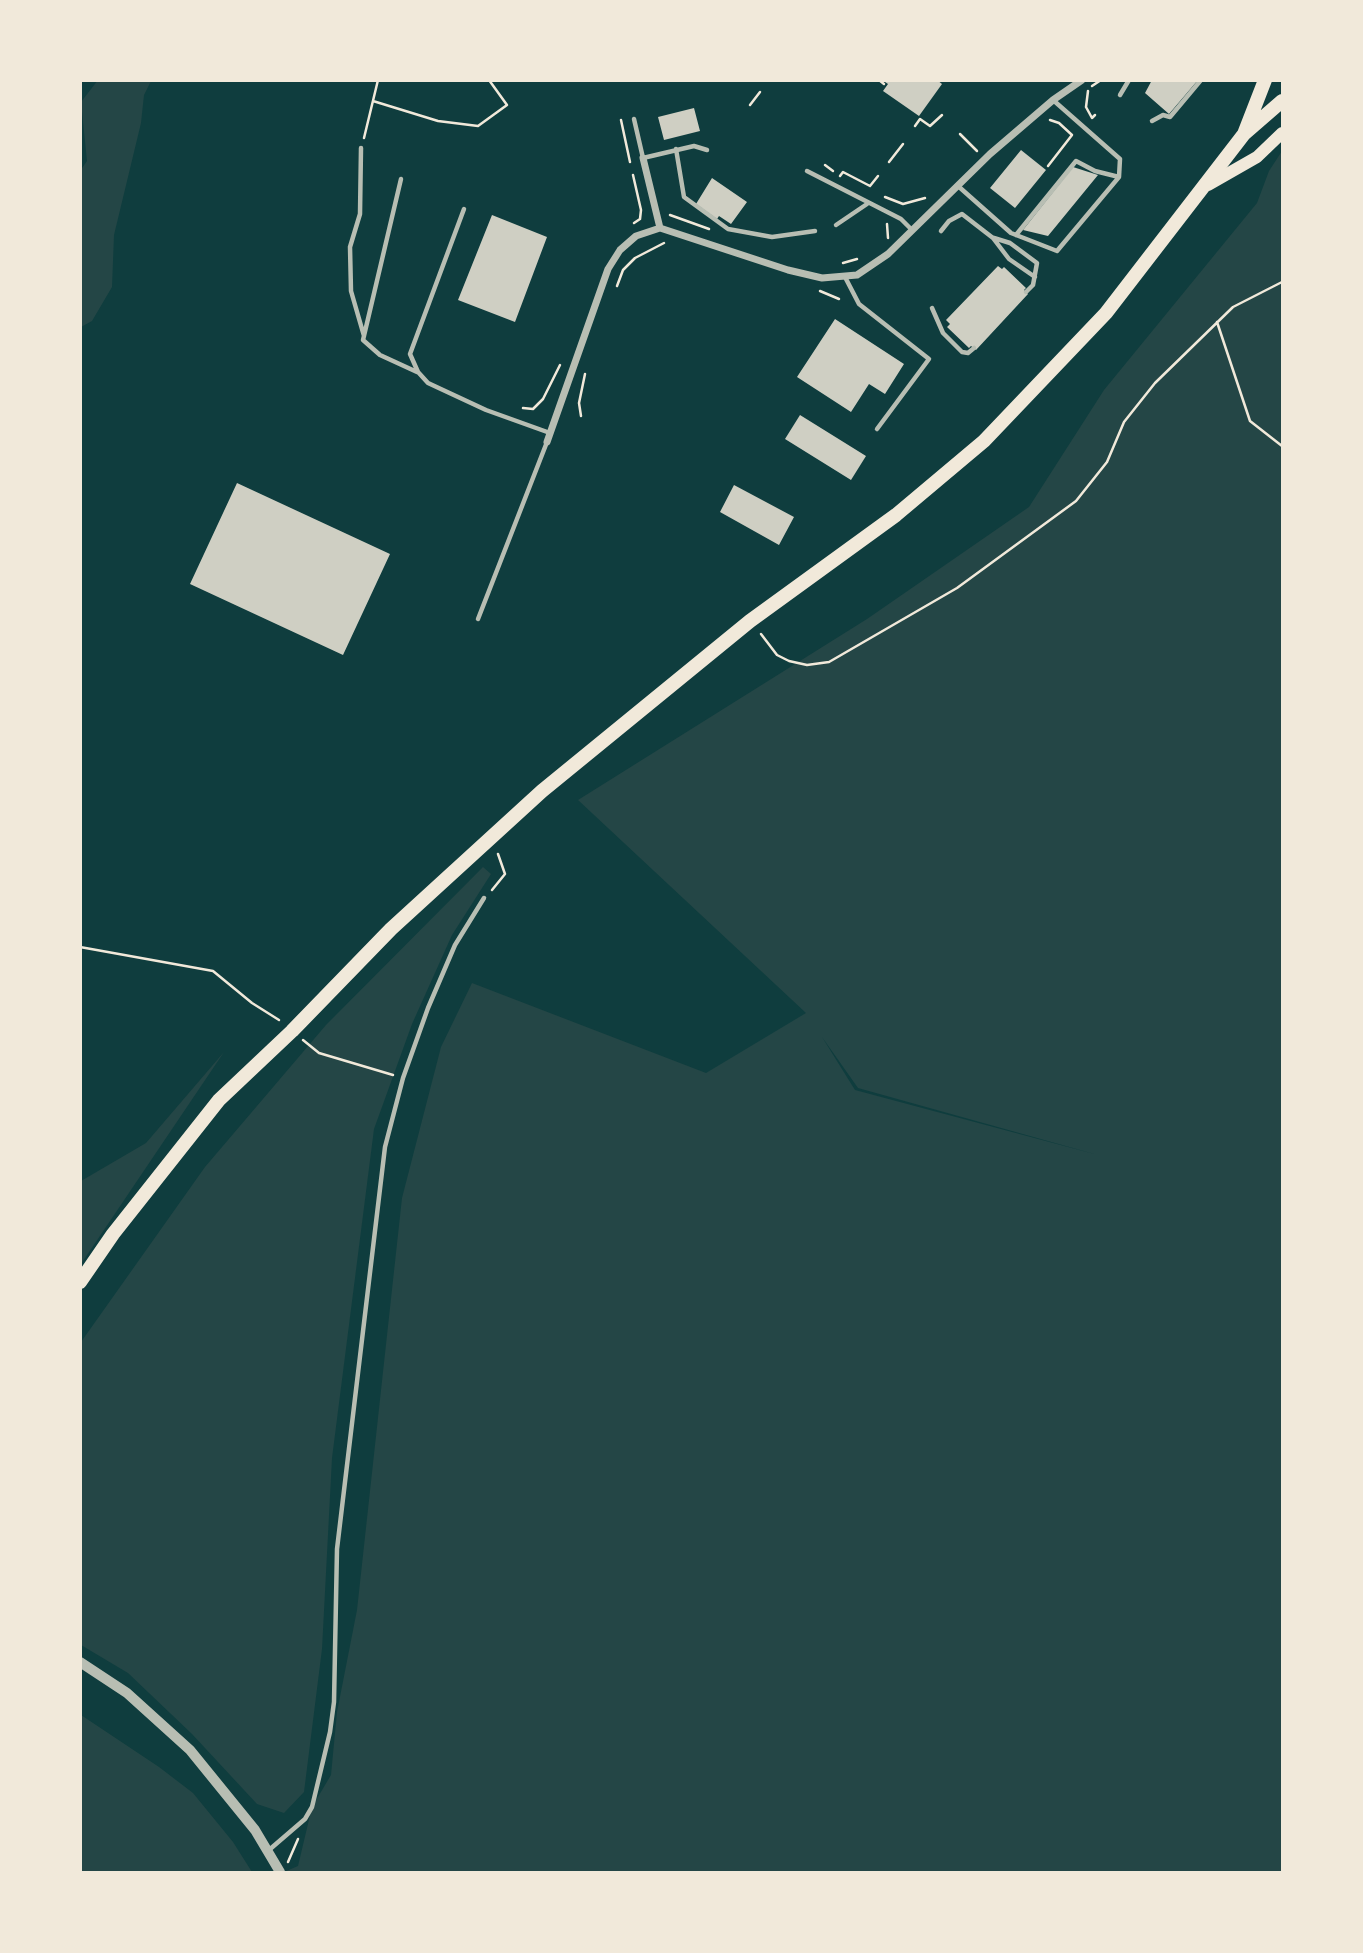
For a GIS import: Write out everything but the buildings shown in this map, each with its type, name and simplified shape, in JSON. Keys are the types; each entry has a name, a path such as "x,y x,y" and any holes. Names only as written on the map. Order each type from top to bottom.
{"highway":[{"path":"80,1282 114,1234 219,1100 292,1031 391,929 492,834 750,621 896,515 984,441 1106,313 1208,185 1244,134 1265,80"},
{"path":"1244,134 1283,101"}],"main road":[{"path":"1208,185 1257,157 1283,133"}],"street":[{"path":"547,442 608,269 620,250 636,236 660,228 788,270 822,278 857,275 888,254 958,185 1053,100 1082,80"},
{"path":"643,158 660,228"},
{"path":"80,1662 127,1693 190,1750 230,1796 280,1872"}],"lane":[{"path":"1120,95 1129,80"},
{"path":"1152,121 1163,116 1170,117 1201,80"},
{"path":"958,185 1016,235 1057,251 1119,177 1120,159 1053,100"},
{"path":"634,118 643,158 694,146 707,150"},
{"path":"361,148 360,214 350,247 351,291 363,340 380,355 418,372"},
{"path":"676,149 684,197 728,229 772,237 815,231"},
{"path":"1016,235 1076,161 1095,171 1119,177"},
{"path":"807,171 867,204 901,219 912,230"},
{"path":"364,337 401,179"},
{"path":"836,225 867,204"},
{"path":"464,209 410,354 418,372 428,383 450,395 550,433"},
{"path":"941,231 949,221 962,214 993,237 1010,243 1037,263 1035,277 1026,292"},
{"path":"993,237 1009,259 1035,277"},
{"path":"844,276 859,304 929,359 877,429"},
{"path":"932,308 943,333 962,352 968,353 974,348"},
{"path":"478,619 547,442"},
{"path":"268,1851 305,1819 312,1807 330,1732 334,1702 337,1549 385,1147 403,1078 455,945 484,898"}],"path":[{"path":"361,148 378,80"},
{"path":"373,101 438,121 478,126 507,105 489,80"},
{"path":"879,80 884,84"},
{"path":"1095,116 1092,118 1087,113 1086,97 1089,89 1101,80"},
{"path":"750,106 760,92"},
{"path":"915,127 920,119 930,126 942,115"},
{"path":"1048,120 1059,123 1072,135 1048,166"},
{"path":"960,134 978,151 985,144"},
{"path":"890,162 903,144"},
{"path":"825,165 840,176 843,172 870,186 878,176"},
{"path":"864,189 903,204 917,203 931,196"},
{"path":"612,297 623,270 635,258 670,241"},
{"path":"750,621 777,655 807,664 829,662 915,614 1076,501 1107,462 1125,422 1155,383 1233,307 1283,282"},
{"path":"812,289 839,299"},
{"path":"1217,322 1250,421 1283,446"},
{"path":"581,416 579,402 586,371"},
{"path":"484,898 505,874 492,834"},
{"path":"80,947 212,971 319,1053 403,1078"}],"shaded area":[{"path":"98,80 151,81 144,95 141,123 114,235 112,287 92,321 81,327 80,171 87,161 81,102"},
{"path":"1282,151 1282,1872 284,1872 298,1866 312,1807 331,1775 337,1712 357,1610 402,1198 441,1047 472,983 706,1073 806,1013 578,800 867,619 1029,507 1104,390 1257,203 1269,171","holes":["822,1037 858,1088 1098,1155 855,1090"]},
{"path":"483,867 491,874 452,935 412,1024 374,1129 332,1458 322,1649 304,1792 284,1813 257,1804 192,1734 128,1673 81,1645 81,1342 205,1167 326,1025"},
{"path":"224,1052 81,1264 81,1181 146,1143"},
{"path":"81,1715 193,1793 233,1842 252,1872 81,1872"}]}
